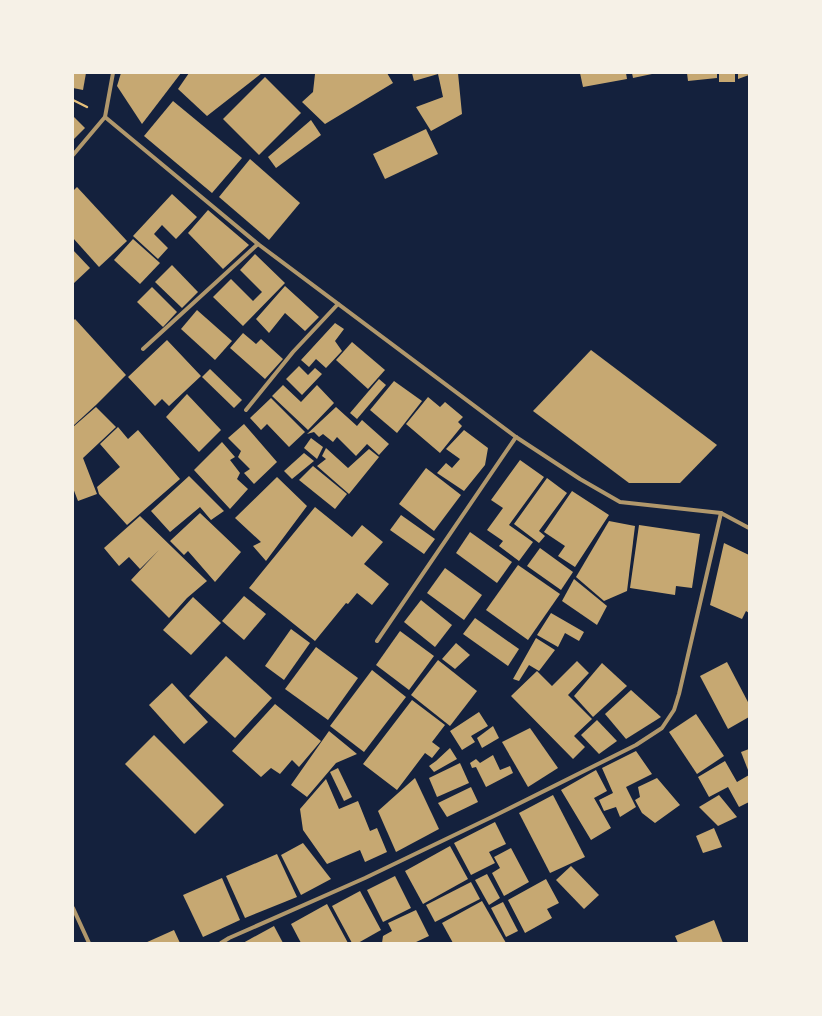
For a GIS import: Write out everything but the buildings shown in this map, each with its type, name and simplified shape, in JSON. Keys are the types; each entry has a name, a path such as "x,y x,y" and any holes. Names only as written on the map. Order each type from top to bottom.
{"street":[{"path":"73,155 105,117 113,73"},
{"path":"105,117 258,244 516,437 580,479 620,502 721,513 749,528"},
{"path":"143,349 258,244"},
{"path":"246,410 293,352 338,304"},
{"path":"377,641 516,437"},
{"path":"221,943 365,878 489,818 636,745 662,728 674,710 679,694 721,513"},
{"path":"73,908 89,943"}]}
